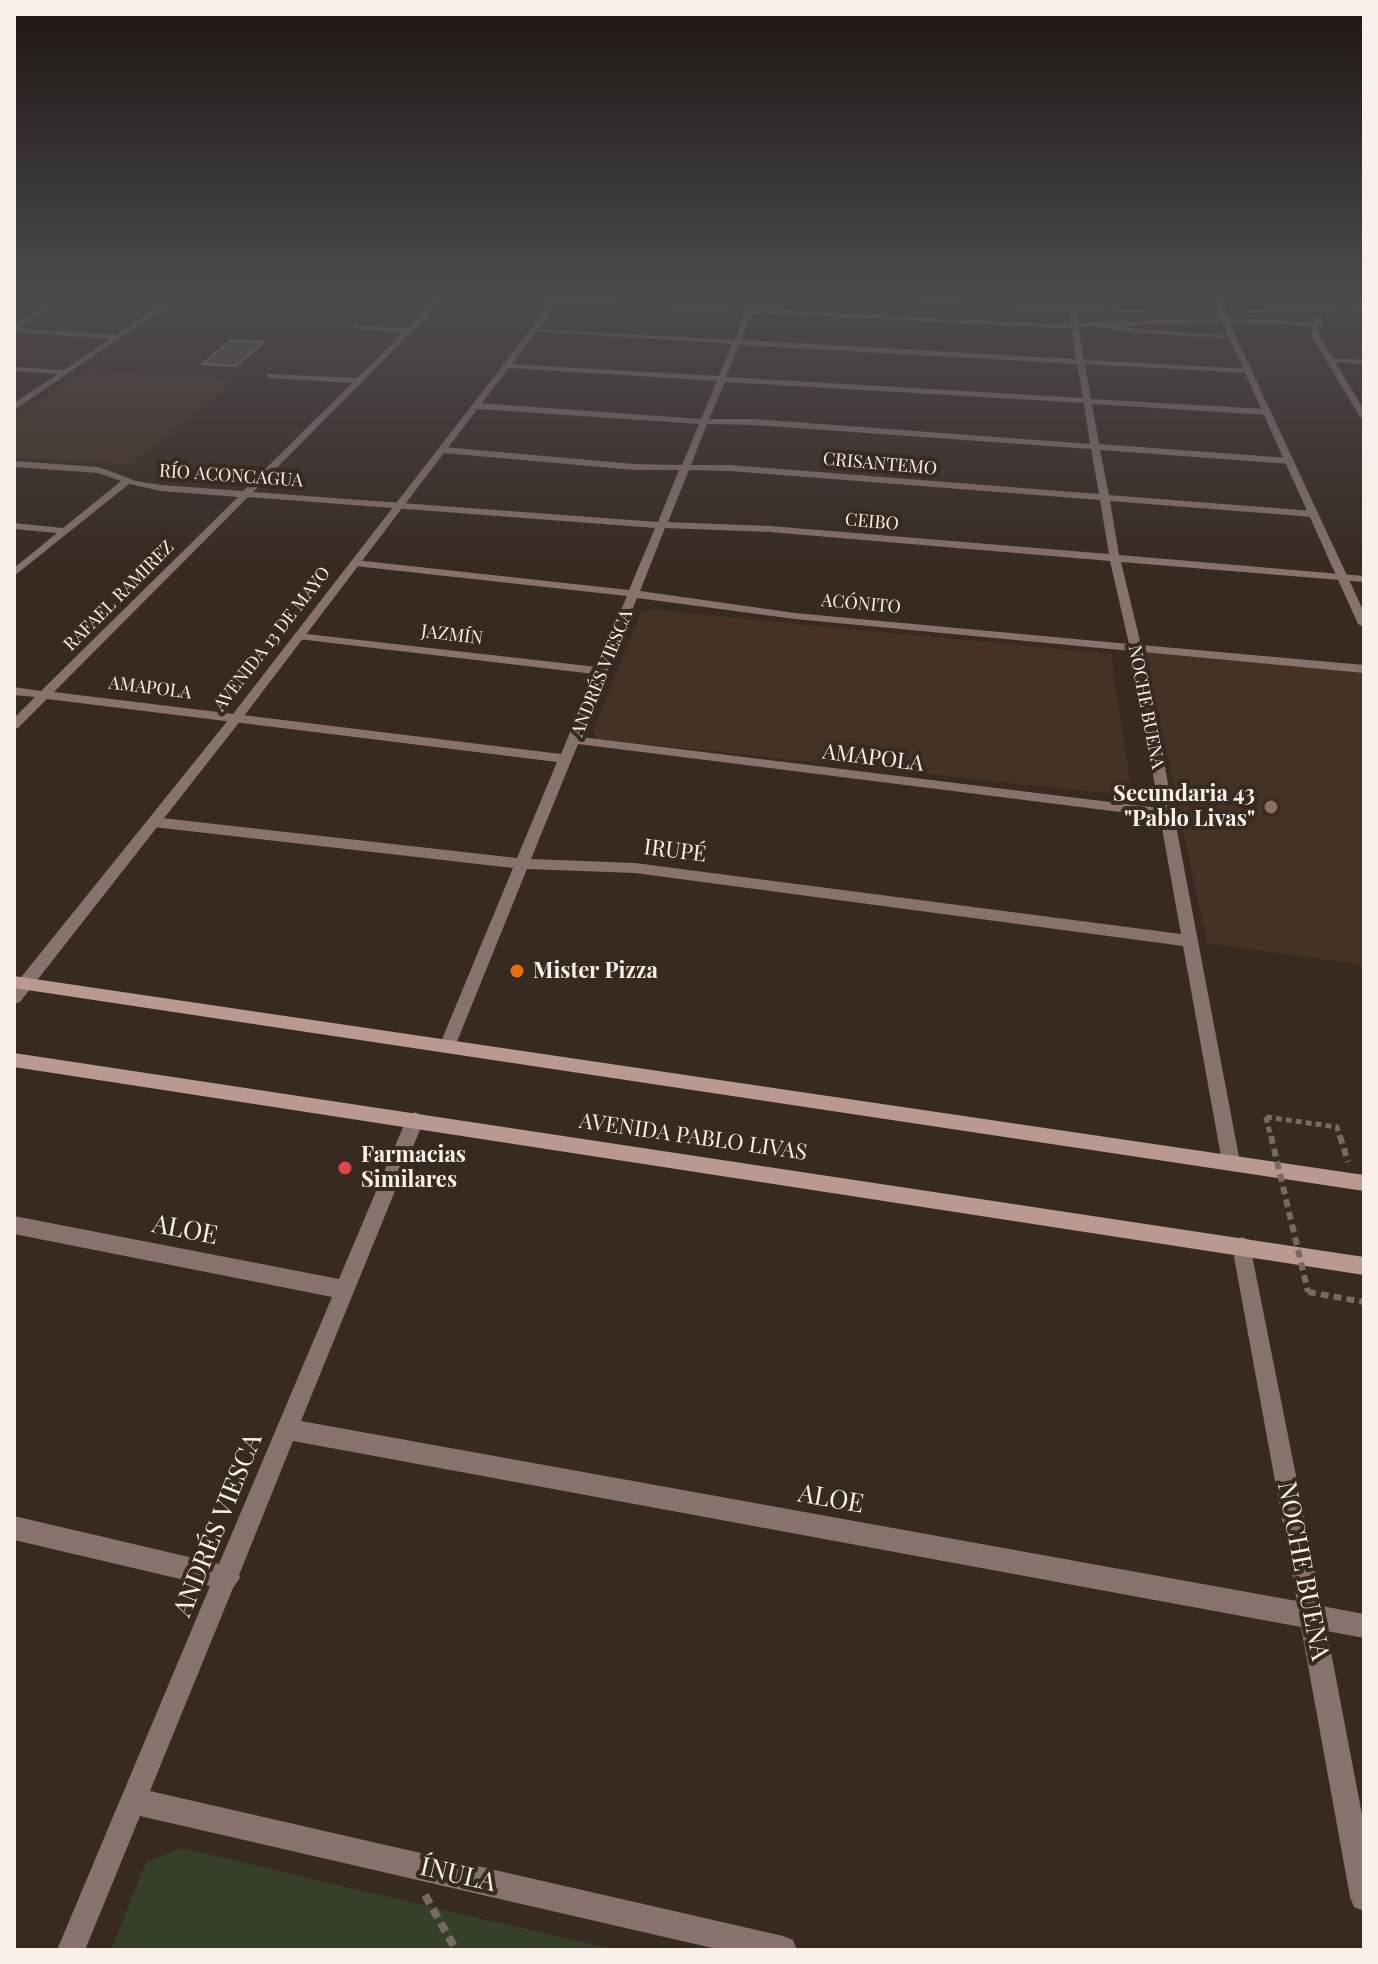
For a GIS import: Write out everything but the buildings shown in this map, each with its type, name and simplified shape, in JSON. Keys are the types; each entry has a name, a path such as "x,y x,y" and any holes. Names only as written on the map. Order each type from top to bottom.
{"main road":[{"path":"18,988 448,1044 1359,1183"},
{"name":"AVENIDA PABLO LIVAS","path":"14,1060 1364,1266"}],"street":[{"path":"14,407 36,392"},
{"name":"RAFAEL RAMIREZ","path":"14,725 349,392"},
{"name":"AVENIDA 13 DE MAYO","path":"18,988 237,717 489,392"},
{"name":"ANDRÉS VIESCA","path":"448,1044 716,392"},
{"path":"954,392 1267,412"},
{"name":"NOCHE BUENA","path":"1088,392 1115,560 1136,648 1231,1162"},
{"path":"1257,392 1364,624"},
{"path":"1360,403 1364,417"},
{"path":"478,406 754,422 1290,461"},
{"name":"CRISANTEMO","path":"444,450 634,467 754,469 1313,514"},
{"name":"RÍO ACONCAGUA","path":"14,464 99,470 127,481 161,488 401,504"},
{"path":"14,573 127,481"},
{"name":"CEIBO","path":"401,504 660,525 757,528 1364,579"},
{"path":"14,526 65,531"},
{"name":"ACÓNITO","path":"355,563 634,594 795,616 1364,669"},
{"name":"JAZMÍN","path":"298,636 602,671"},
{"name":"AMAPOLA","path":"14,691 567,759"},
{"name":"AMAPOLA","path":"574,740 1166,813"},
{"name":"IRUPÉ","path":"153,822 333,845 522,864 678,873 1190,941"},
{"name":"ANDRÉS VIESCA","path":"71,1950 228,1578 415,1120"},
{"name":"ALOE","path":"14,1225 345,1290"},
{"name":"NOCHE BUENA","path":"1242,1246 1364,1897"},
{"name":"ALOE","path":"287,1429 1364,1626"},
{"path":"14,1528 228,1578"},
{"name":"ÍNULA","path":"133,1801 783,1950"}],"path":[{"path":"1359,1183 1337,1127 1266,1117 1308,1292 1364,1302"},
{"path":"407,1863 456,1950"}],"shaded area":[{"path":"53,392 222,392 130,465 14,457 14,418"},
{"path":"655,610 1111,654 1132,796 598,739 593,731 641,612"},
{"name":"Secundaria 43 \"Pablo Livas\"","path":"1145,651 1364,671 1364,965 1207,943"}],"green space":[{"path":"182,1848 618,1950 111,1950 146,1862"}],"place":[{"name":"Secundaria 43 \"Pablo Livas\"","path":"1271,807"},
{"name":"Mister Pizza","path":"517,971"},
{"name":"Farmacias Similares","path":"345,1168"}]}
